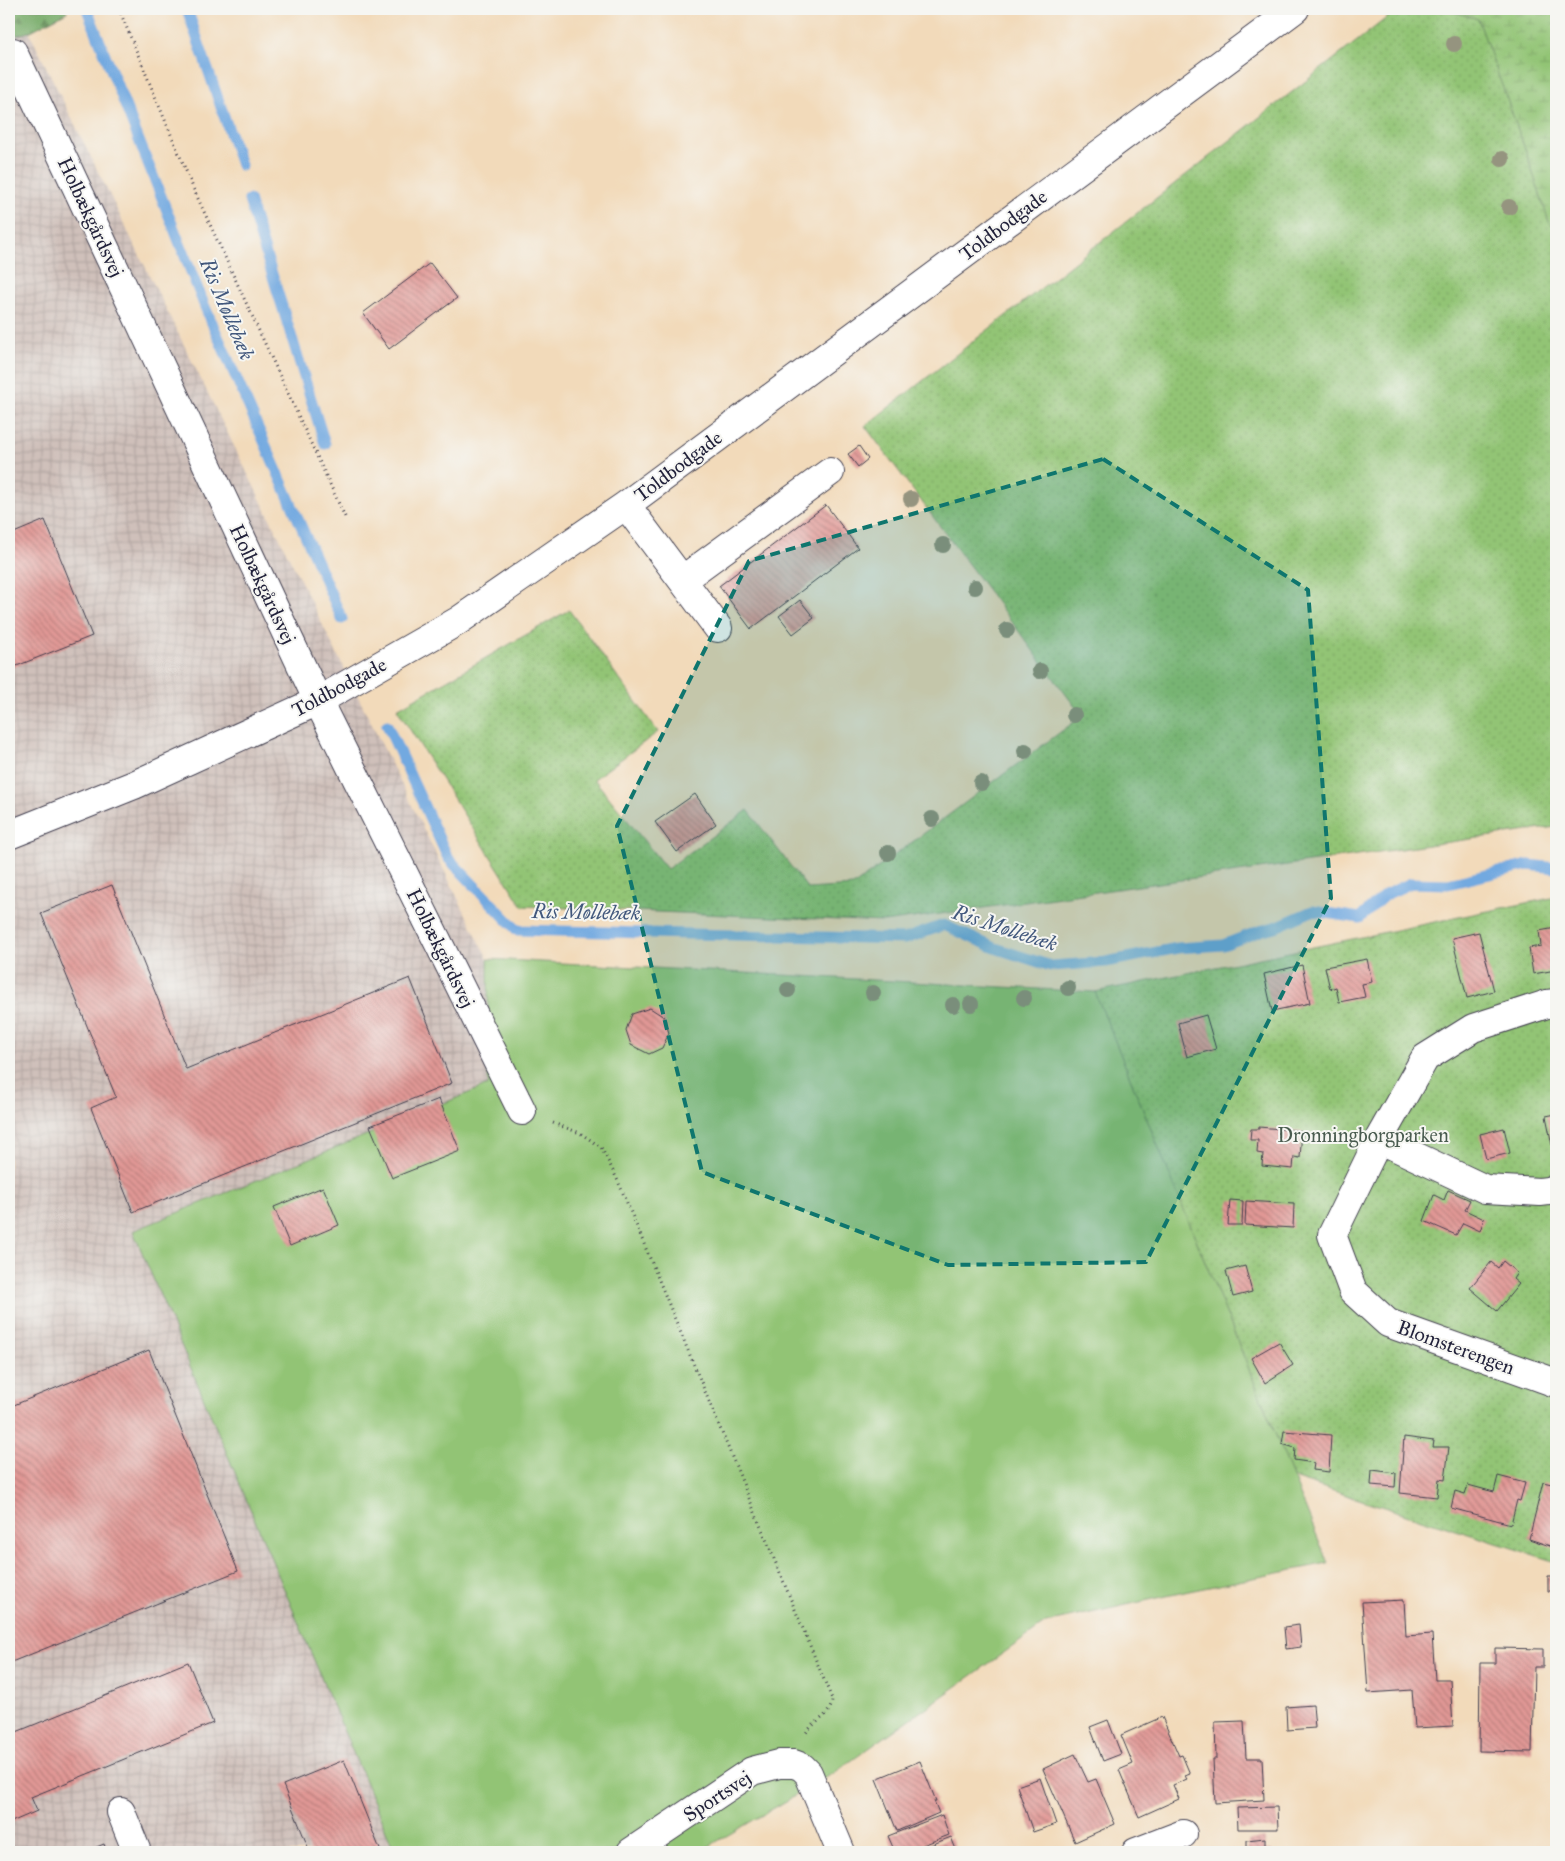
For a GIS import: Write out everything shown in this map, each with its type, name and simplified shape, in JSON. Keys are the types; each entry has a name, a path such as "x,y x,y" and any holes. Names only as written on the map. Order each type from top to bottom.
{"street":[{"name":"Toldbodgade","path":"9,835 134,785 318,701 458,621 626,505 1294,9"},
{"name":"Holbækgårdsvej","path":"13,52 318,701 522,1112"},
{"path":"682,580 830,472"},
{"path":"626,505 718,628"},
{"name":"Blomsterengen","path":"1556,1003 1473,1028 1425,1058 1379,1139 1332,1235 1352,1291 1388,1323 1556,1383"},
{"path":"1379,1139 1486,1189 1540,1192 1556,1190"},
{"name":"Sportsvej","path":"632,1852 752,1771 779,1764 794,1764 808,1772"},
{"path":"808,1772 841,1852"},
{"path":"121,1812 137,1852"},
{"path":"1136,1852 1183,1834"}],"path":[{"path":"119,9 194,190 346,518"},
{"path":"522,1112 580,1133 601,1147 618,1181 832,1699 832,1705 829,1710 805,1734 804,1743 808,1772"}],"highlighted area":[{"path":"1103,459 1308,590 1331,898 1146,1262 948,1265 702,1172 617,826 749,561"}],"shaded area":[{"path":"29,32 488,959 488,1085 133,1231 395,1852 9,1852 9,37"}],"green space":[{"path":"9,9 66,9 67,12 29,32 9,37"},
{"path":"1398,9 1556,9 1556,827 884,922 522,906 397,709 569,610 658,732 594,779 667,869 748,810 808,889 853,886 1082,716 865,426"},
{"path":"1443,9 1556,9 1556,230 1549,222 1478,19"},
{"name":"Dronningborgparken","path":"1556,897 1556,1562 1293,1478 1095,992"},
{"path":"488,959 1095,992 1328,1563 1189,1591 1046,1623 834,1773 699,1852 395,1852 133,1231 488,1085"}],"building":[{"path":"430,263 457,298 389,349 363,313"},
{"path":"859,446 868,459 858,467 848,454"},
{"path":"826,505 858,548 751,629 719,586"},
{"path":"45,520 92,636 9,669 9,535"},
{"path":"800,600 814,618 793,634 779,616"},
{"path":"695,794 716,824 677,852 655,822"},
{"path":"112,885 186,1069 410,978 452,1083 133,1212 91,1108 116,1097 41,913"},
{"path":"1556,928 1556,970 1533,974 1529,948 1541,946 1539,931"},
{"path":"1479,932 1494,991 1467,998 1452,938"},
{"path":"1367,959 1372,982 1362,984 1365,997 1339,1002 1336,987 1330,989 1325,967"},
{"path":"1302,965 1310,1003 1272,1011 1264,974"},
{"path":"650,1008 664,1017 669,1033 662,1048 649,1054 631,1045 626,1030 632,1014"},
{"path":"1206,1015 1216,1049 1187,1057 1178,1023"},
{"path":"439,1099 460,1151 392,1178 370,1126"},
{"path":"1556,1114 1556,1155 1554,1155 1546,1116"},
{"path":"1259,1127 1302,1131 1300,1158 1294,1157 1293,1169 1262,1166 1263,1154 1257,1153 1258,1140 1250,1140 1251,1129 1259,1129"},
{"path":"1504,1128 1510,1153 1486,1159 1480,1134"},
{"path":"323,1187 339,1225 290,1246 274,1207"},
{"path":"1448,1190 1470,1200 1465,1210 1484,1219 1480,1231 1463,1223 1456,1235 1424,1221 1434,1195 1444,1200"},
{"path":"1230,1200 1243,1201 1242,1225 1228,1225"},
{"path":"1246,1201 1294,1204 1293,1228 1245,1225"},
{"path":"1503,1261 1517,1273 1513,1279 1519,1284 1497,1311 1470,1288 1491,1262 1498,1268"},
{"path":"1245,1266 1252,1292 1233,1297 1226,1271"},
{"path":"1279,1342 1293,1365 1265,1383 1251,1358"},
{"path":"149,1350 238,1571 9,1663 9,1407"},
{"path":"1284,1431 1331,1435 1329,1472 1313,1470 1314,1463 1294,1460 1295,1448 1282,1444"},
{"path":"1404,1437 1434,1441 1433,1447 1449,1447 1445,1480 1439,1479 1437,1497 1400,1493"},
{"path":"1372,1470 1396,1473 1395,1487 1371,1485"},
{"path":"1498,1476 1525,1483 1520,1501 1517,1500 1511,1524 1451,1508 1455,1491 1465,1494 1468,1485 1494,1492"},
{"path":"1543,1482 1556,1485 1556,1548 1529,1539"},
{"path":"1548,1576 1556,1576 1556,1591 1548,1591"},
{"path":"1404,1600 1406,1636 1432,1634 1435,1680 1450,1680 1453,1726 1415,1728 1412,1690 1368,1693 1362,1602"},
{"path":"1299,1625 1301,1647 1286,1649 1284,1627"},
{"path":"1495,1648 1543,1649 1543,1667 1534,1667 1532,1752 1479,1751 1480,1663 1495,1663"},
{"path":"188,1662 213,1723 31,1797 37,1811 9,1823 9,1735"},
{"path":"1313,1705 1315,1728 1287,1730 1286,1707"},
{"path":"1162,1717 1179,1756 1182,1755 1190,1774 1185,1776 1187,1779 1173,1785 1179,1799 1139,1817 1119,1770 1133,1764 1121,1735"},
{"path":"1108,1720 1121,1754 1103,1761 1090,1727"},
{"path":"1244,1721 1246,1758 1262,1758 1264,1800 1215,1803 1213,1759 1216,1759 1215,1722"},
{"path":"1075,1754 1088,1782 1096,1779 1115,1824 1075,1842 1043,1769"},
{"path":"344,1760 381,1852 310,1852 283,1785"},
{"path":"920,1761 939,1813 897,1831 876,1779"},
{"path":"1040,1778 1056,1824 1033,1832 1017,1786"},
{"path":"1277,1807 1278,1829 1238,1829 1237,1808"},
{"path":"942,1815 949,1835 905,1852 895,1852 888,1836"},
{"path":"951,1837 957,1852 913,1852"},
{"path":"1265,1838 1265,1849 1272,1849 1272,1852 1247,1852 1247,1840"},
{"path":"104,1844 107,1852 84,1852"}],"waterway":[{"name":"Ris Møllebæk","path":"87,9 205,307 342,619"},
{"path":"187,9 241,165"},
{"path":"249,200 325,444"},
{"name":"Ris Møllebæk","path":"387,725 448,858 517,930 905,939 944,925 995,948 1051,966 1106,962 1178,948 1223,945 1278,926 1312,911 1360,918 1385,895 1411,883 1448,884 1528,865 1556,868"}]}
